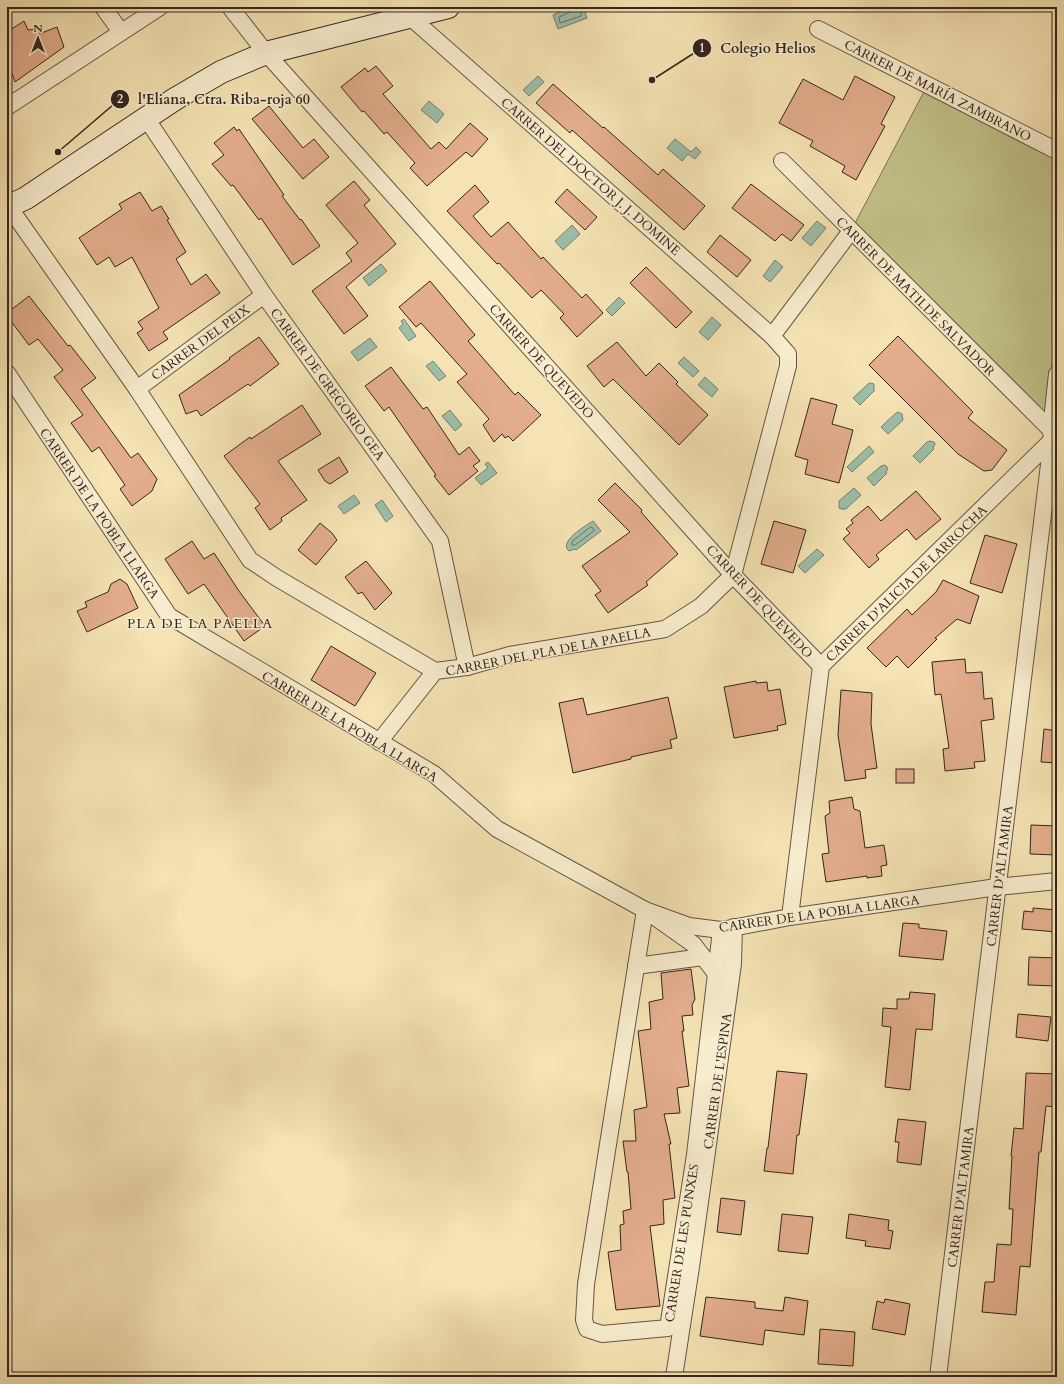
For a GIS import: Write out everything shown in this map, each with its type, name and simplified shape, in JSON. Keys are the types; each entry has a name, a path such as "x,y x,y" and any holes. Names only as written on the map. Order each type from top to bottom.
{"main road":[{"path":"7,206 26,198 175,99 221,72 266,53 448,7"}],"street":[{"path":"102,7 121,32"},
{"path":"7,107 160,7"},
{"name":"CARRER DE QUEVEDO","path":"230,7 266,53 733,575 821,666"},
{"name":"CARRER DEL DOCTOR J. J. DOMINE","path":"410,16 772,336"},
{"name":"CARRER DE MARÍA ZAMBRANO","path":"818,29 1057,151"},
{"name":"CARRER DE GREGORIO GEA","path":"146,118 264,295 440,541 467,667"},
{"name":"CARRER DE MATILDE SALVADOR","path":"782,161 1053,437"},
{"path":"7,206 137,389 250,560 276,578 435,671"},
{"path":"733,575 788,366 788,354 772,336 851,231"},
{"name":"CARRER DEL PEIX","path":"137,389 264,295"},
{"name":"CARRER DE LA POBLA LLARGA","path":"7,373 169,616 434,774 497,829 645,910 689,926 727,928 790,917 997,887 1057,881"},
{"name":"CARRER D'ALTAMIRA","path":"938,1377 1053,437 1057,374"},
{"name":"CARRER D'ALICIA DE LARROCHA","path":"790,917 821,666 1053,437"},
{"name":"CARRER DEL PLA DE LA PAELLA","path":"379,742 435,671 467,667 510,655 665,629 702,606 733,575"},
{"path":"645,910 693,944 717,975"},
{"name":"CARRER DE LES PUNXES","path":"645,910 586,1284 584,1320 587,1329 602,1334 668,1328 695,1155 717,975 727,928"},
{"name":"CARRER DE L'ESPINA","path":"674,1377 732,972 727,928"},
{"path":"636,966 703,957"}],"green space":[{"path":"928,84 1057,151 1057,374 1051,430 851,231"}],"water":[{"path":"572,7 583,7 587,18 558,29 553,15"},
{"path":"538,76 544,82 529,96 523,90"},
{"path":"429,101 444,114 437,123 421,110"},
{"path":"675,139 691,152 696,147 701,152 695,159 688,154 682,161 667,148"},
{"path":"817,221 826,228 811,246 802,238"},
{"path":"572,225 580,234 563,250 555,241"},
{"path":"775,260 783,267 770,282 763,276"},
{"path":"381,264 387,271 369,286 363,278"},
{"path":"619,297 625,303 612,316 606,310"},
{"path":"712,317 721,325 708,340 699,332"},
{"path":"404,319 416,336 409,341 399,328 403,324 401,321"},
{"path":"370,338 377,347 358,361 351,352"},
{"path":"684,357 699,371 693,377 678,363"},
{"path":"433,361 446,376 439,381 426,366"},
{"path":"705,377 718,389 712,397 698,385"},
{"path":"870,383 874,384 874,391 860,405 853,398"},
{"path":"450,410 462,425 455,431 442,416"},
{"path":"898,412 902,414 903,420 888,434 881,427"},
{"path":"927,442 934,442 935,444 934,449 920,463 913,456"},
{"path":"869,446 874,452 852,472 847,467"},
{"path":"488,462 497,473 481,485 475,478 488,468 485,464"},
{"path":"885,465 888,468 887,473 874,486 867,478 881,466"},
{"path":"854,488 861,495 846,509 839,508 839,501"},
{"path":"354,495 360,503 344,514 338,506"},
{"path":"382,500 393,516 386,522 375,505"},
{"path":"593,521 601,531 576,550 569,551 567,543 574,534"},
{"path":"817,549 824,555 805,573 798,566"}],"building":[{"path":"24,21 28,30 37,29 39,34 57,27 64,47 15,82 7,59 7,32"},
{"path":"376,66 393,86 383,94 431,149 439,142 446,149 470,123 488,139 472,157 466,152 427,186 410,168 415,163 387,132 384,134 364,111 362,112 341,87 365,68 368,72"},
{"path":"855,76 895,97 881,124 885,126 856,180 842,172 845,166 810,146 813,141 779,123 803,79 843,100"},
{"path":"553,84 658,175 663,169 705,206 684,230 572,130 570,133 536,103"},
{"path":"269,106 303,148 314,139 329,157 303,179 252,119"},
{"path":"234,127 237,131 239,129 284,195 282,196 300,220 301,219 320,246 293,265 261,218 259,220 233,185 231,186 212,164 224,155 214,143"},
{"path":"354,181 370,200 364,205 396,244 346,287 368,316 344,334 312,291 352,261 346,253 358,243 326,205"},
{"path":"751,184 804,225 791,241 782,234 775,241 732,208"},
{"path":"475,185 489,202 473,216 491,237 508,222 541,259 543,257 582,298 586,294 603,313 577,337 560,318 564,314 541,290 532,298 499,263 497,264 447,211"},
{"path":"567,189 597,217 585,230 555,202"},
{"path":"140,192 152,211 161,206 169,219 167,220 186,252 176,259 191,285 206,274 220,293 163,332 168,339 149,351 137,333 143,329 138,322 159,308 132,257 115,267 109,257 97,265 79,238 122,209 119,204"},
{"path":"720,235 751,260 737,277 707,252"},
{"path":"646,267 692,312 676,328 630,283"},
{"path":"430,281 475,335 468,341 515,395 518,392 541,415 513,441 508,436 505,438 502,434 494,442 483,425 489,419 457,382 467,374 421,323 416,327 399,307"},
{"path":"29,296 68,346 70,345 96,378 81,389 131,458 138,453 157,479 152,491 132,506 120,489 125,485 99,447 92,452 71,423 83,415 54,377 63,370 38,339 29,345 7,316 7,313"},
{"path":"898,336 973,412 968,418 1007,450 992,470 984,471 958,454 869,365"},
{"path":"259,337 279,364 250,386 248,384 201,416 197,410 186,414 179,395"},
{"path":"617,342 646,376 659,363 678,382 676,384 708,415 679,445 613,379 604,387 587,366"},
{"path":"391,367 423,409 427,407 459,455 469,447 480,461 473,466 478,471 449,495 434,476 436,475 389,407 384,411 365,386"},
{"path":"811,398 837,405 832,424 853,430 839,483 805,474 808,460 795,456"},
{"path":"302,405 321,434 278,461 307,500 281,518 282,521 270,530 255,508 260,504 224,456 250,437 251,439"},
{"path":"339,457 348,472 330,484 325,481 318,470"},
{"path":"615,483 642,510 641,512 678,554 646,582 648,585 608,613 595,595 601,591 582,566 630,532 598,500"},
{"path":"916,491 941,519 916,540 907,529 876,555 879,559 869,568 843,539 850,533 846,529 853,523 851,520 868,506 881,521"},
{"path":"774,521 806,530 793,573 761,564"},
{"path":"320,523 332,533 337,540 316,565 298,550"},
{"path":"985,535 1017,544 1002,593 970,583"},
{"path":"192,541 204,559 214,553 239,591 265,626 244,641 204,584 188,594 165,559"},
{"path":"366,561 392,593 375,610 362,592 358,594 345,577"},
{"path":"120,579 127,584 138,608 87,632 77,611 87,607 85,602 108,592 111,584"},
{"path":"943,580 979,596 970,624 957,619 935,638 937,639 908,668 897,656 886,667 867,648 907,609 912,615 936,592"},
{"path":"331,646 376,673 355,706 311,680"},
{"path":"965,659 966,673 982,672 984,699 992,698 994,719 981,721 985,761 974,762 975,768 945,771 943,749 949,748 941,694 935,695 932,662"},
{"path":"756,681 756,683 767,682 768,691 780,689 786,724 777,726 778,730 734,738 724,687"},
{"path":"841,690 872,693 871,724 877,768 865,770 866,778 845,781 838,735"},
{"path":"668,697 677,738 670,740 672,748 631,757 631,759 573,773 559,703 583,698 587,715"},
{"path":"1044,729 1057,731 1057,763 1041,762"},
{"path":"896,769 914,769 914,783 896,783"},
{"path":"852,797 854,809 860,811 865,848 884,845 887,865 881,866 882,876 867,878 867,876 826,882 822,854 829,853 825,816 830,813 829,801"},
{"path":"1031,825 1057,826 1057,855 1030,854"},
{"path":"1033,908 1057,910 1057,932 1022,929 1024,911 1033,912"},
{"path":"903,923 919,924 919,928 947,931 943,960 899,956"},
{"path":"1029,957 1057,958 1057,986 1028,985"},
{"path":"691,969 695,999 692,1005 693,1015 682,1016 684,1031 682,1031 689,1086 677,1088 680,1113 664,1114 671,1144 669,1144 675,1198 663,1200 664,1224 650,1226 660,1306 616,1310 608,1252 621,1250 620,1225 624,1224 623,1211 631,1209 628,1172 623,1141 636,1141 634,1110 647,1107 638,1031 651,1029 649,1002 663,999 661,973"},
{"path":"910,992 935,994 932,1030 916,1029 910,1090 885,1087 891,1027 882,1026 883,1008 897,1009 897,999 909,999"},
{"path":"1018,1014 1051,1017 1048,1041 1016,1037"},
{"path":"777,1071 807,1074 799,1135 797,1135 793,1174 764,1171"},
{"path":"1026,1073 1057,1074 1057,1107 1046,1106 1041,1152 1039,1152 1030,1267 1020,1266 1016,1315 982,1312 985,1282 994,1282 997,1244 1011,1245 1013,1209 1009,1209 1011,1156 1014,1128 1023,1129"},
{"path":"898,1119 926,1122 921,1165 897,1162 899,1142 895,1142"},
{"path":"721,1198 745,1201 741,1235 717,1232"},
{"path":"782,1214 813,1217 808,1254 778,1251"},
{"path":"849,1214 889,1220 888,1230 893,1231 890,1249 865,1246 866,1241 846,1238"},
{"path":"706,1297 755,1302 755,1308 783,1311 785,1297 808,1301 804,1335 765,1330 763,1345 700,1336"},
{"path":"885,1299 910,1304 905,1335 872,1329 877,1301 884,1303"},
{"path":"820,1329 855,1332 853,1366 818,1364"}],"place":[{"name":"Colegio Helios","path":"652,80"},
{"name":"l'Eliana, Ctra. Riba-roja 60","path":"58,152"}],"district":[{"name":"PLA DE LA PAELLA","path":"200,623"}]}
